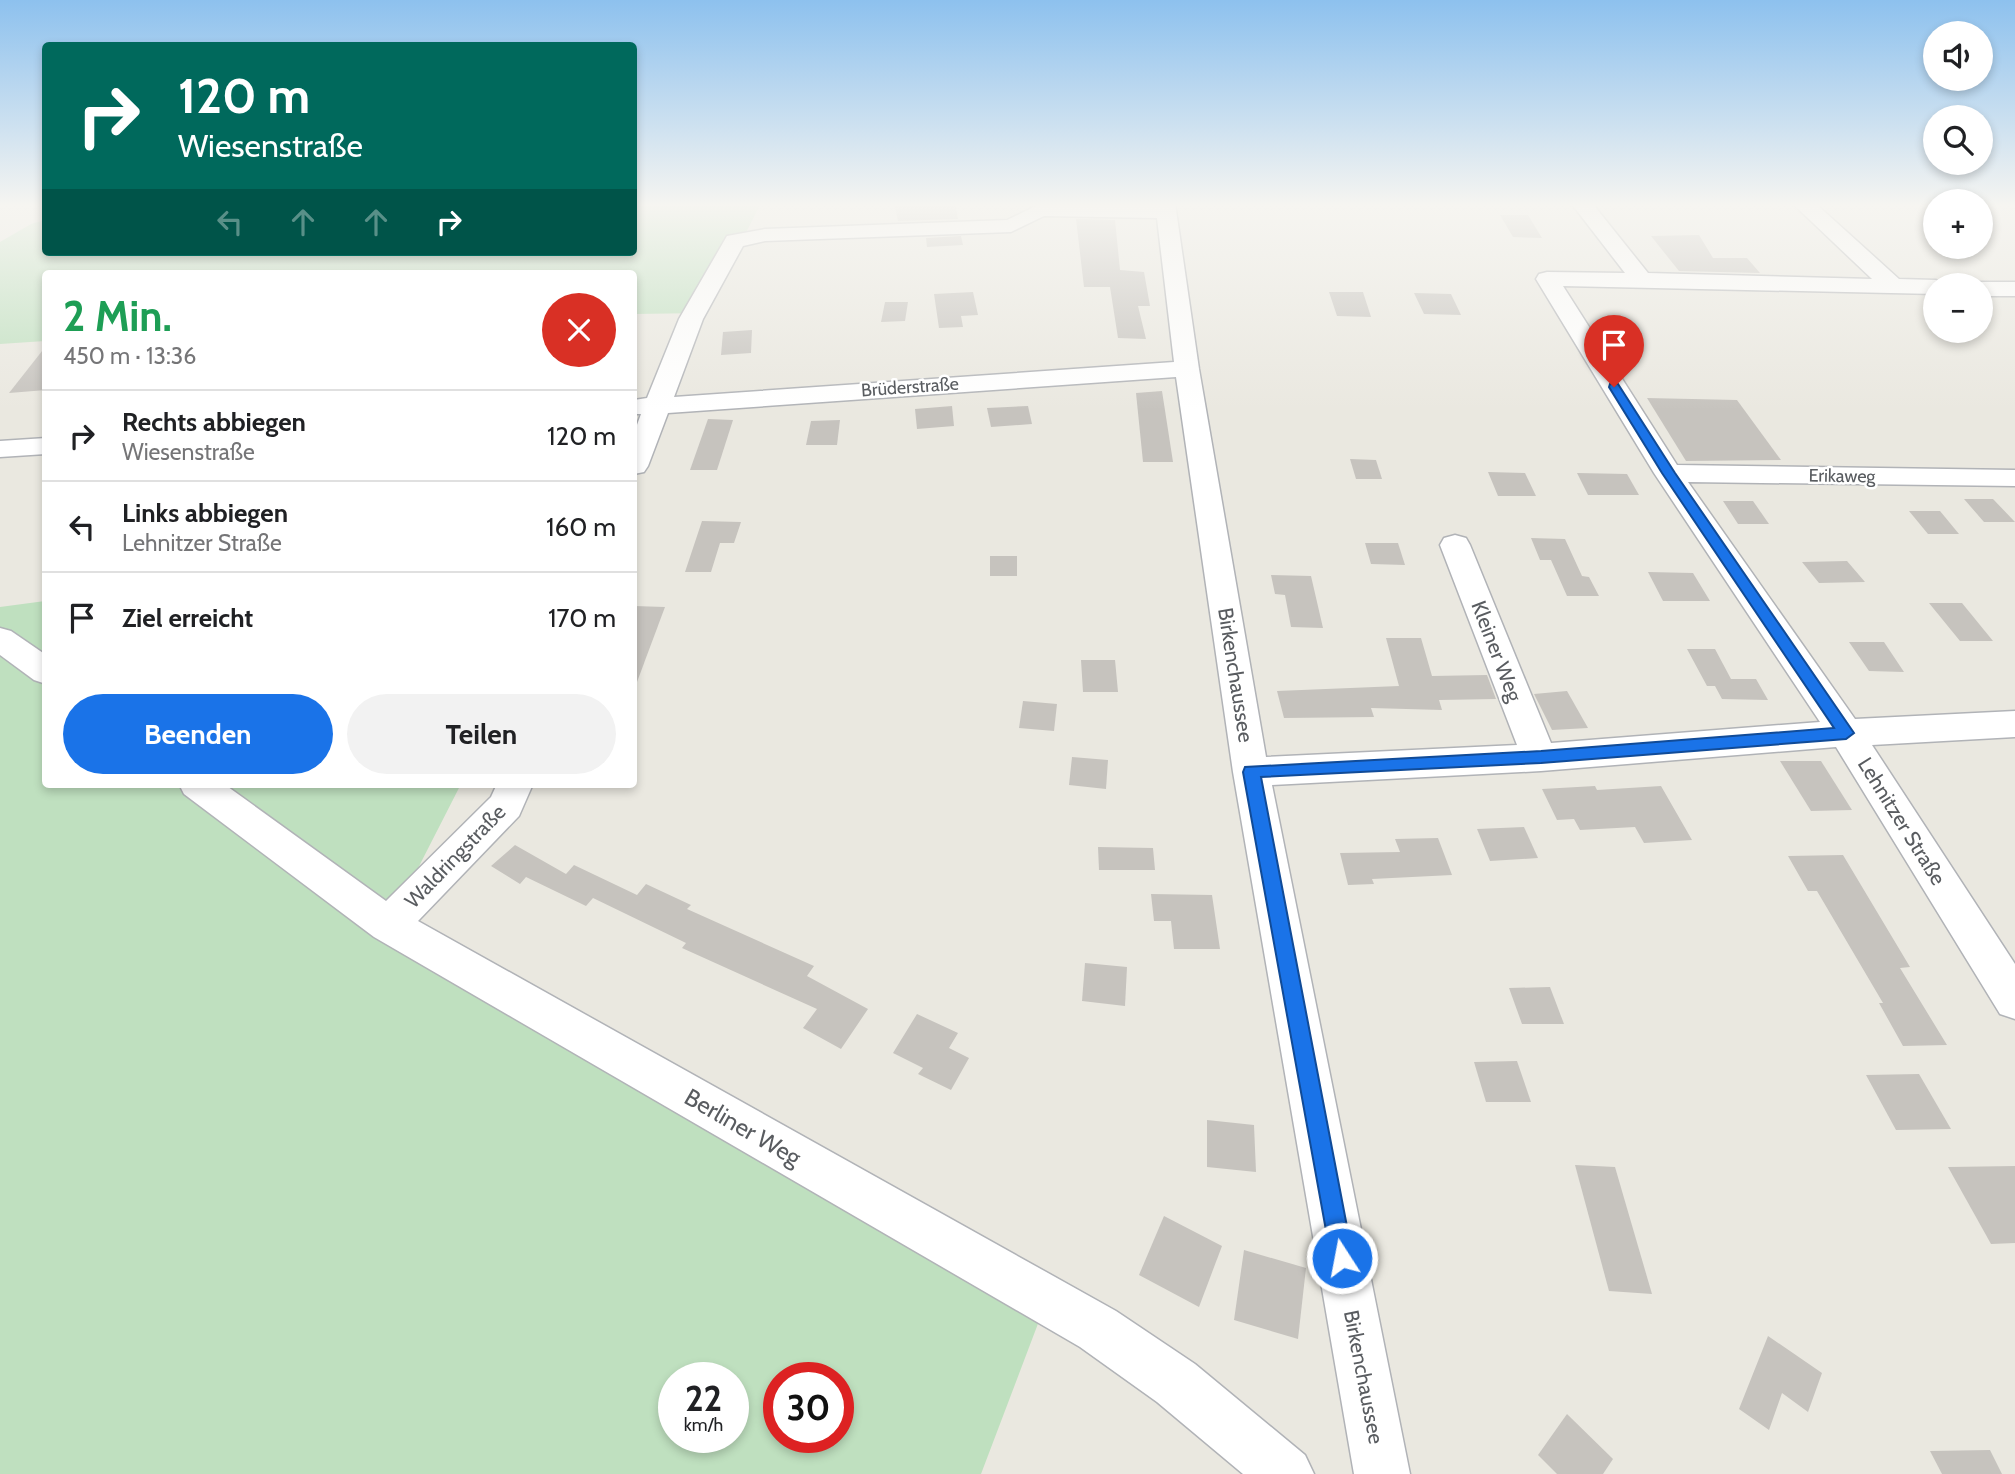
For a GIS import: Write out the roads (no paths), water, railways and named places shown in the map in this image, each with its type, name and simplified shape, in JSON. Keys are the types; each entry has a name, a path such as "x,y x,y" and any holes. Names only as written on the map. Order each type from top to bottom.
{"street":[{"path":"637,450 645,407 718,272"},
{"name":"Birkenchaussee","path":"1174,272 1187,369 1251,772 1382,1474"},
{"path":"1635,272 1642,280 1923,287"},
{"path":"1877,272 1893,286"},
{"name":"Lehnitzer Straße","path":"1642,280 1547,279 1668,473 1846,733 2015,1000"},
{"path":"1993,289 2015,289"},
{"name":"Brüderstraße","path":"645,407 1187,369"},
{"path":"0,449 42,446"},
{"name":"Erikaweg","path":"1668,473 2015,478"},
{"name":"Kleiner Weg","path":"1455,545 1541,757"},
{"path":"0,639 42,669"},
{"path":"1251,772 1541,757 1846,733 2015,724"},
{"name":"Berliner Weg","path":"202,788 388,925 1098,1329 1176,1383 1286,1474"},
{"name":"Waldringstraße","path":"388,925 506,806 513,788"}]}
